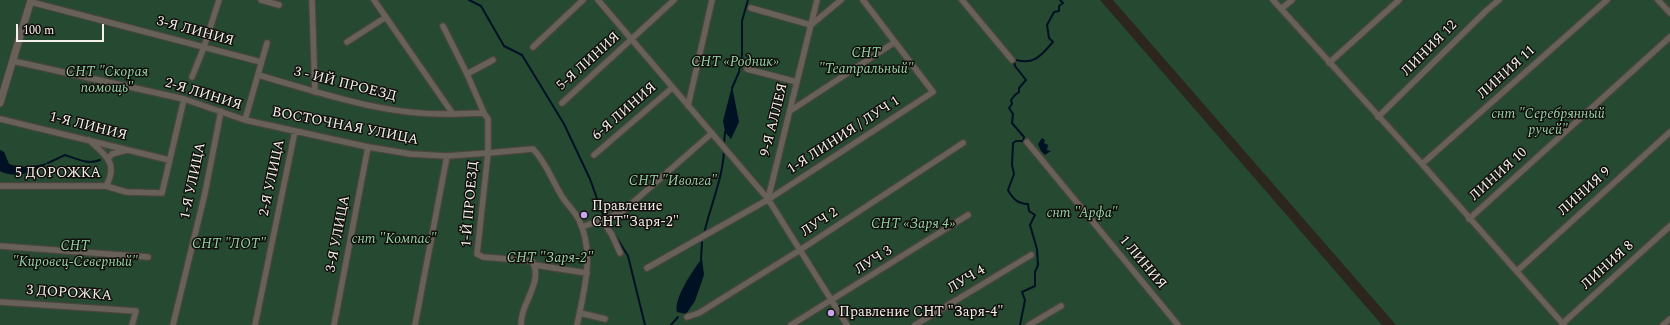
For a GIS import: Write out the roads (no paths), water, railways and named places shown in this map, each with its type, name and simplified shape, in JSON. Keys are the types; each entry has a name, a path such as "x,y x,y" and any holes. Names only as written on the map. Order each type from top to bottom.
{"street":[{"path":"192,77 204,47 219,0"},
{"path":"260,0 279,5"},
{"path":"312,0 316,92"},
{"path":"374,0 453,114"},
{"path":"533,47 583,0"},
{"path":"598,0 768,200 847,325"},
{"name":"5-Я ЛИНИЯ","path":"562,103 674,0"},
{"path":"688,106 712,0"},
{"name":"9-Я АЛЛЕЯ","path":"768,200 817,0"},
{"path":"751,8 811,25 841,0"},
{"path":"790,111 895,42 863,0"},
{"path":"962,0 1012,60"},
{"path":"1273,0 1422,164 1469,219 1517,270 1563,324"},
{"path":"1281,9 1292,0"},
{"path":"1329,63 1400,0"},
{"name":"ЛИНИЯ 12","path":"1378,117 1499,0"},
{"name":"ЛИНИЯ 11","path":"1422,164 1607,0"},
{"path":"1658,0 1670,13"},
{"path":"0,103 31,1"},
{"name":"3-Я ЛИНИЯ","path":"31,1 261,62"},
{"path":"347,42 386,17"},
{"path":"444,26 488,119 488,153"},
{"name":"ЛИНИЯ 10","path":"1469,219 1670,37"},
{"name":"1-Я ЛИНИЯ / ЛУЧ 1","path":"647,268 768,200 933,92 895,42"},
{"path":"245,120 267,43"},
{"path":"467,74 493,60"},
{"name":"2-Я ЛИНИЯ","path":"13,61 184,99 245,120"},
{"path":"747,69 797,82"},
{"name":"3 - ИЙ ПРОЕЗД","path":"258,74 359,104 395,111 453,114 484,113"},
{"name":"6-Я ЛИНИЯ","path":"594,155 672,88"},
{"path":"169,160 184,99"},
{"name":"1-Я УЛИЦА","path":"173,325 205,193 221,111"},
{"name":"1-Я ЛИНИЯ","path":"0,119 88,139 169,160"},
{"name":"ВОСТОЧНАЯ УЛИЦА","path":"245,120 368,147 411,154 447,156 533,149 539,155 564,200 574,211 582,227"},
{"name":"2-Я УЛИЦА","path":"255,325 295,131"},
{"name":"ЛИНИЯ 9","path":"1517,270 1670,132"},
{"path":"578,325 587,273 588,253 582,227 604,220 627,207 712,133"},
{"path":"88,139 108,159 112,170 106,186"},
{"name":"1 ЛИНИЯ","path":"1027,142 1178,325"},
{"name":"ЛУЧ 2","path":"687,317 699,313 800,250 963,144"},
{"name":"3-Я УЛИЦА","path":"334,325 368,147"},
{"path":"108,159 112,154 127,149"},
{"name":"1-Й ПРОЕЗД","path":"488,153 477,254 484,257 532,260 535,266"},
{"path":"414,325 447,156"},
{"name":"5 ДОРОЖКА","path":"0,186 106,186 126,192 162,193 169,160"},
{"name":"ЛУЧ 3","path":"791,325 832,301 968,215"},
{"path":"604,220 620,253"},
{"name":"ЛИНИЯ 8","path":"1563,324 1670,226"},
{"path":"0,246 148,257"},
{"name":"ЛУЧ 4","path":"914,325 1031,255"},
{"path":"521,325 523,312 533,288 535,266 587,273"},
{"name":"3 ДОРОЖКА","path":"0,302 136,311 132,325"},
{"path":"1029,325 1061,306"},
{"path":"580,313 605,319"},
{"path":"1663,325 1670,319"}],"water":[{"path":"732,86 739,122 731,139 725,132 723,121"},
{"path":"1042,138 1045,140 1044,143 1048,145 1047,150 1051,151 1045,155 1041,151 1038,144"},
{"path":"0,150 4,152 9,164 14,166 28,166 48,163 38,170 25,174 12,175 0,171"},
{"path":"702,258 704,275 695,301 686,314 677,312 678,300 681,292"}],"waterway":[{"path":"469,0 481,6 504,46 522,55 564,124 590,179 604,218"},
{"path":"732,88 739,72 742,55 742,21 748,0"},
{"path":"1020,325 1025,300 1022,292 1035,286 1035,272 1038,265 1037,249 1030,225 1035,215 1029,211 1028,204 1021,203 1016,200 1008,190 1014,174 1012,165 1013,143 1016,141 1023,141 1024,137 1012,123 1013,114 1009,108 1012,104 1011,100 1019,92 1019,88 1026,80 1015,66 1014,61 1033,60 1041,55 1053,42 1049,38 1047,25 1054,12 1059,11 1059,6 1063,3 1060,0"},
{"path":"724,145 725,132 727,131"},
{"path":"704,234 719,182 724,150"},
{"path":"48,163 65,155 87,162 100,160"},
{"path":"615,235 628,256 645,325"},
{"path":"701,259 702,242"},
{"path":"671,325 678,317"}],"place":[{"name":"Правление СНТ\"Заря-2\"","path":"584,215"},
{"name":"Правление СНТ \"Заря-4\"","path":"831,313"}],"park label":[{"name":"СНТ \"Театральный\"","path":"866,62"},
{"name":"СНТ «Родник»","path":"735,63"},
{"name":"СНТ \"Скорая помощь\"","path":"107,82"},
{"name":"снт \"Серебрянный ручей\"","path":"1548,124"},
{"name":"СНТ \"Иволга\"","path":"673,182"},
{"name":"снт \"Арфа\"","path":"1082,214"},
{"name":"СНТ «Заря 4»","path":"913,225"},
{"name":"снт \"Компас\"","path":"394,240"},
{"name":"СНТ \"ЛОТ\"","path":"229,245"},
{"name":"СНТ \"Кировец-Северный\"","path":"75,256"},
{"name":"СНТ \"Заря-2\"","path":"550,259"}]}
